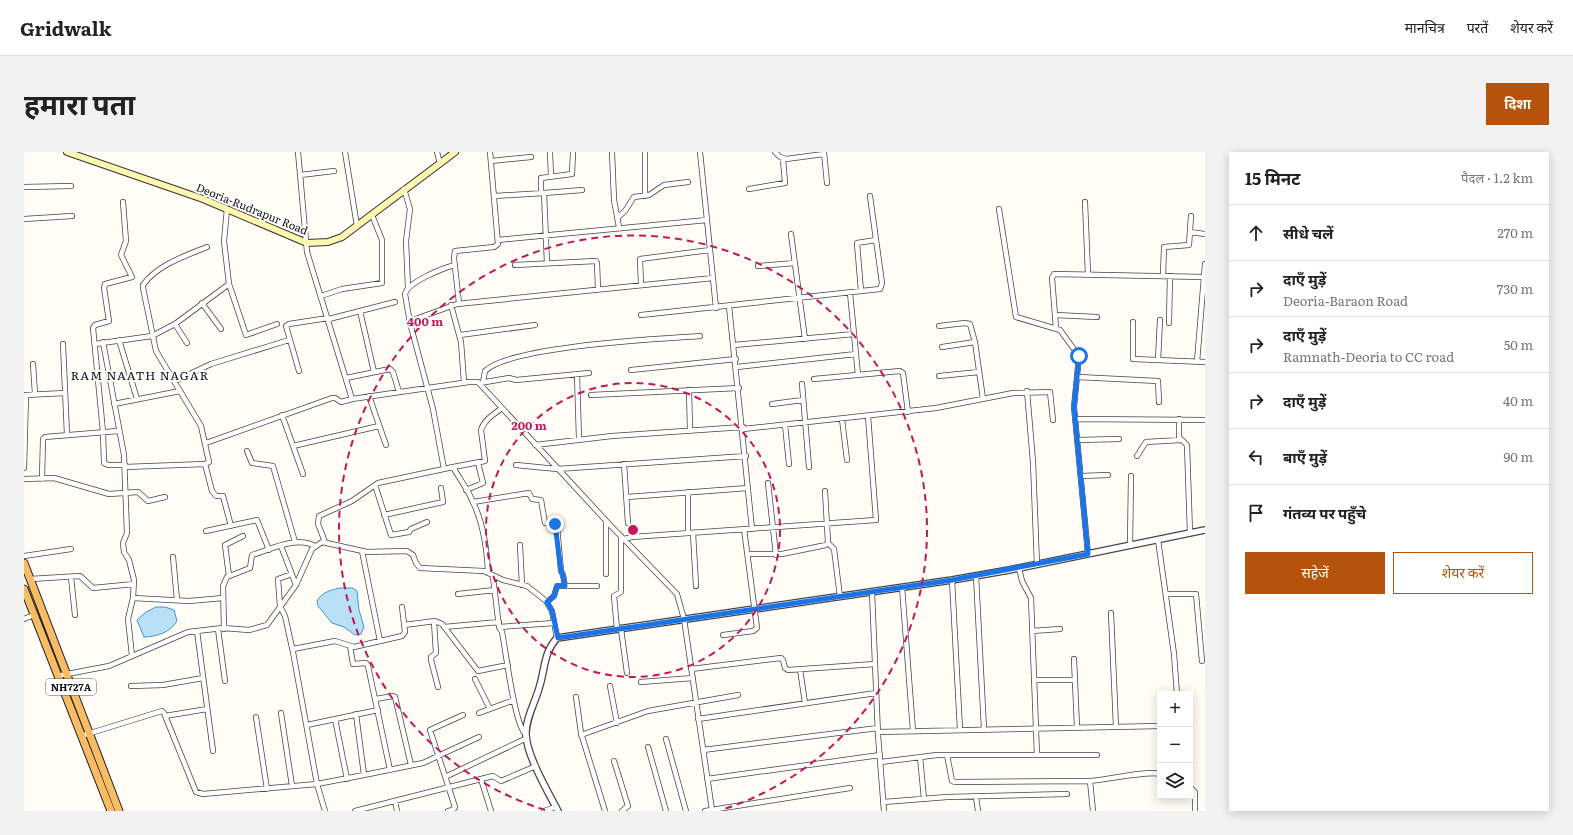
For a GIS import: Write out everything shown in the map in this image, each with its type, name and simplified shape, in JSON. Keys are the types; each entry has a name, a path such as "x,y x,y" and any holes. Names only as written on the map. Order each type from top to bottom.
{"highway":[{"name":"NH727A","path":"24,563 119,811"},
{"name":"NH727A","path":"24,589 111,811"}],"main road":[{"name":"Deoria-Rudrapur Road","path":"67,152 78,154 227,209 307,244 328,242 342,237 455,152"}],"street":[{"path":"298,152 307,252 352,399"},
{"path":"345,152 357,226"},
{"path":"437,152 440,164"},
{"path":"459,303 455,251 494,247 498,244 490,152"},
{"path":"550,152 551,176"},
{"path":"547,263 541,178 572,174 573,152"},
{"path":"612,152 614,200 619,227"},
{"path":"645,152 645,196"},
{"path":"700,152 716,308"},
{"path":"749,188 785,183 782,159 775,152"},
{"path":"782,159 824,153 827,183"},
{"path":"491,161 532,157"},
{"path":"300,175 334,171"},
{"path":"617,218 626,210 631,199 650,194 664,185 688,182"},
{"path":"24,187 71,186"},
{"path":"404,189 410,213 406,241 408,288 405,296 410,321 428,388 444,469"},
{"path":"494,196 582,190"},
{"path":"641,315 880,289 882,286 870,196"},
{"path":"123,202 126,244 121,255 132,277 105,284 104,288 109,321 94,326 104,432 104,463 108,465 205,464 210,460 201,426 156,351 143,285 170,263 207,247"},
{"path":"1085,202 1088,274"},
{"path":"227,209 224,241 229,284 246,334 277,324"},
{"path":"999,209 1016,317 1056,328 1063,333 1078,353 1080,359 1074,399 1088,554"},
{"path":"321,296 342,289 382,283 382,240 372,214"},
{"path":"24,219 72,216"},
{"path":"1163,276 1164,247 1187,247 1190,243 1191,216"},
{"path":"498,240 619,227 707,220"},
{"path":"1190,232 1205,234"},
{"path":"791,234 806,339"},
{"path":"860,291 857,243 876,240"},
{"path":"641,285 640,259 710,250"},
{"path":"515,265 596,261 598,263 598,289"},
{"path":"758,266 795,263"},
{"path":"1197,362 1205,264"},
{"path":"408,288 441,269 455,265"},
{"path":"1056,328 1053,276 1057,274 1204,277"},
{"path":"1169,323 1170,276"},
{"path":"410,321 459,303 713,278"},
{"path":"95,344 152,336 175,324 229,284"},
{"path":"850,293 858,375"},
{"path":"299,371 289,340 287,325 328,318 395,302"},
{"path":"202,303 221,329"},
{"path":"451,305 460,335 464,382"},
{"path":"729,306 739,388 752,529"},
{"path":"360,311 374,372"},
{"path":"1055,315 1097,317"},
{"path":"1158,360 1160,320"},
{"path":"1133,322 1133,359 1205,362"},
{"path":"939,326 969,323 975,342 983,399"},
{"path":"175,324 187,343"},
{"path":"460,335 535,325"},
{"path":"1200,331 1205,336"},
{"path":"734,345 854,334"},
{"path":"481,383 485,371 492,365 536,353 601,343 700,336"},
{"path":"119,340 137,399"},
{"path":"175,381 211,364 289,340"},
{"path":"103,342 125,466 127,533 123,543 125,554 129,560 132,571 134,584 133,598 128,619 132,656"},
{"path":"942,347 975,342"},
{"path":"63,344 67,435"},
{"path":"736,367 856,354"},
{"path":"630,370 736,359"},
{"path":"33,364 35,394"},
{"path":"346,378 392,370 399,392"},
{"path":"206,443 332,398 335,398 340,402 369,396 464,382 474,381 481,383 504,378 516,380 589,372"},
{"path":"814,379 902,372 908,412"},
{"path":"939,376 979,372"},
{"path":"577,374 579,439"},
{"path":"1078,377 1158,381 1159,402"},
{"path":"481,383 557,469 677,594 684,619 703,750 707,779 708,811 850,788"},
{"path":"802,384 809,467"},
{"path":"591,395 739,388"},
{"path":"689,390 690,430"},
{"path":"114,404 180,391"},
{"path":"1027,392 1033,462 1037,564"},
{"path":"535,445 579,439 690,430 784,425 908,412 1027,392 1050,392 1053,420"},
{"path":"24,468 26,395 65,393"},
{"path":"369,396 386,446"},
{"path":"772,404 803,400"},
{"path":"325,542 318,524 318,516 352,501 375,485 486,460 481,430 482,426 502,408"},
{"path":"282,415 303,474"},
{"path":"623,538 876,520 868,416"},
{"path":"842,419 847,460"},
{"path":"1076,419 1205,420"},
{"path":"1179,419 1179,437 1187,446 1190,533"},
{"path":"784,425 789,464"},
{"path":"293,446 379,426"},
{"path":"42,479 43,439 47,436 118,431"},
{"path":"1078,440 1119,439"},
{"path":"1137,456 1146,442 1181,440"},
{"path":"247,451 252,463 273,466 295,542"},
{"path":"516,465 557,469 746,456"},
{"path":"466,490 482,485 478,463"},
{"path":"205,464 212,491 216,496 223,496 231,526"},
{"path":"624,464 628,523"},
{"path":"453,467 473,502 488,554 488,573"},
{"path":"1081,476 1108,476"},
{"path":"1130,546 1131,476"},
{"path":"24,480 54,478 109,494 138,492 148,501 166,497"},
{"path":"768,483 776,555"},
{"path":"375,485 390,534 393,536 409,532 411,529 428,522"},
{"path":"384,515 443,502 440,488"},
{"path":"626,497 748,488"},
{"path":"825,491 828,543 834,549 840,597"},
{"path":"688,492 696,586"},
{"path":"473,502 529,493 532,499 542,500 544,522 546,524 556,525 561,571 565,586"},
{"path":"206,531 257,520 269,550"},
{"path":"606,521 606,574"},
{"path":"723,635 755,631 757,628 744,529"},
{"path":"526,737 528,724 540,685 546,657 549,648 558,638 976,576 1205,530"},
{"path":"228,576 225,545 243,536"},
{"path":"623,538 621,590 614,596 627,673"},
{"path":"1158,540 1174,654 1177,691"},
{"path":"225,681 221,629 224,581 228,576 250,568 252,555 295,542 306,542 315,546"},
{"path":"57,676 109,666 188,632 221,629 248,630 261,628 272,620 280,606 296,585 309,554 319,543 325,542 367,552 407,551 413,555 420,568 454,569 488,573 493,576 527,586 547,602 552,611 558,638"},
{"path":"748,554 776,555 820,547 828,543"},
{"path":"520,545 522,585"},
{"path":"281,546 296,585"},
{"path":"24,556 71,549"},
{"path":"362,551 380,641"},
{"path":"173,557 177,600"},
{"path":"1019,568 1022,581 1030,598 1037,755"},
{"path":"292,574 278,579 280,606 285,616 293,649 318,784 325,811"},
{"path":"493,576 499,624 502,632 514,700 521,728 526,737 536,766 557,809 544,811"},
{"path":"976,576 984,729"},
{"path":"30,579 71,577 83,578 93,588 134,584"},
{"path":"71,577 74,615"},
{"path":"952,580 960,730"},
{"path":"547,602 554,596 557,586 597,586"},
{"path":"902,587 913,731"},
{"path":"458,594 495,590"},
{"path":"872,592 878,730 884,811"},
{"path":"1166,594 1196,594 1203,643 1202,662"},
{"path":"133,598 177,600 223,598"},
{"path":"293,649 335,641 350,646 402,636 405,632 402,607"},
{"path":"1111,614 1116,727"},
{"path":"24,619 34,615"},
{"path":"434,622 436,652 432,656 431,660 438,687"},
{"path":"404,625 438,622 444,626 478,671 508,665"},
{"path":"444,626 554,622"},
{"path":"1032,631 1060,629"},
{"path":"197,631 213,751"},
{"path":"350,646 353,664 368,664 390,770"},
{"path":"691,669 781,658 784,660 786,670 875,664"},
{"path":"1074,659 1077,728"},
{"path":"800,669 806,703"},
{"path":"131,686 163,685 203,678"},
{"path":"640,682 692,678"},
{"path":"475,680 490,709"},
{"path":"1034,680 1075,680"},
{"path":"610,686 617,723"},
{"path":"698,719 876,693"},
{"path":"581,735 648,712 738,695"},
{"path":"576,696 581,735 605,811"},
{"path":"376,700 395,697 412,766"},
{"path":"479,714 514,700"},
{"path":"165,716 207,709"},
{"path":"307,725 378,710"},
{"path":"81,736 157,711 162,711 199,794 318,784 412,766 438,757 479,737"},
{"path":"281,714 292,786"},
{"path":"356,714 364,775"},
{"path":"448,811 453,810 455,807 430,730 463,715"},
{"path":"256,717 267,788"},
{"path":"336,719 347,779"},
{"path":"703,750 878,730 913,731 1157,726"},
{"path":"445,777 526,737"},
{"path":"666,739 686,811"},
{"path":"648,747 666,811"},
{"path":"707,779 880,755"},
{"path":"881,762 947,755 1096,755"},
{"path":"947,755 950,775 952,781 955,782 1090,781 1109,780 1152,772 1157,773"},
{"path":"920,757 924,799"},
{"path":"614,762 628,806 622,811"},
{"path":"355,811 493,776 501,781 536,766"},
{"path":"482,779 491,811"},
{"path":"1090,781 1093,811"},
{"path":"1193,790 1195,792 1195,811"},
{"path":"884,802 976,796 1068,794"},
{"path":"976,796 978,811"},
{"path":"395,801 397,811"}],"water":[{"path":"340,588 353,588 357,591 359,610 364,627 361,634 355,635 344,627 332,623 318,606 317,601 321,595"},
{"path":"156,607 165,607 174,610 177,621 171,628 163,633 144,637 137,620 146,612"}],"district":[{"name":"RAM NAATH NAGAR","path":"140,376"}],"route":[{"path":"555,524 557,526 561,571 565,586 557,586 554,596 547,602 552,611 558,638 952,580 1088,554 1077,425 1074,407 1080,359 1079,356"}]}
